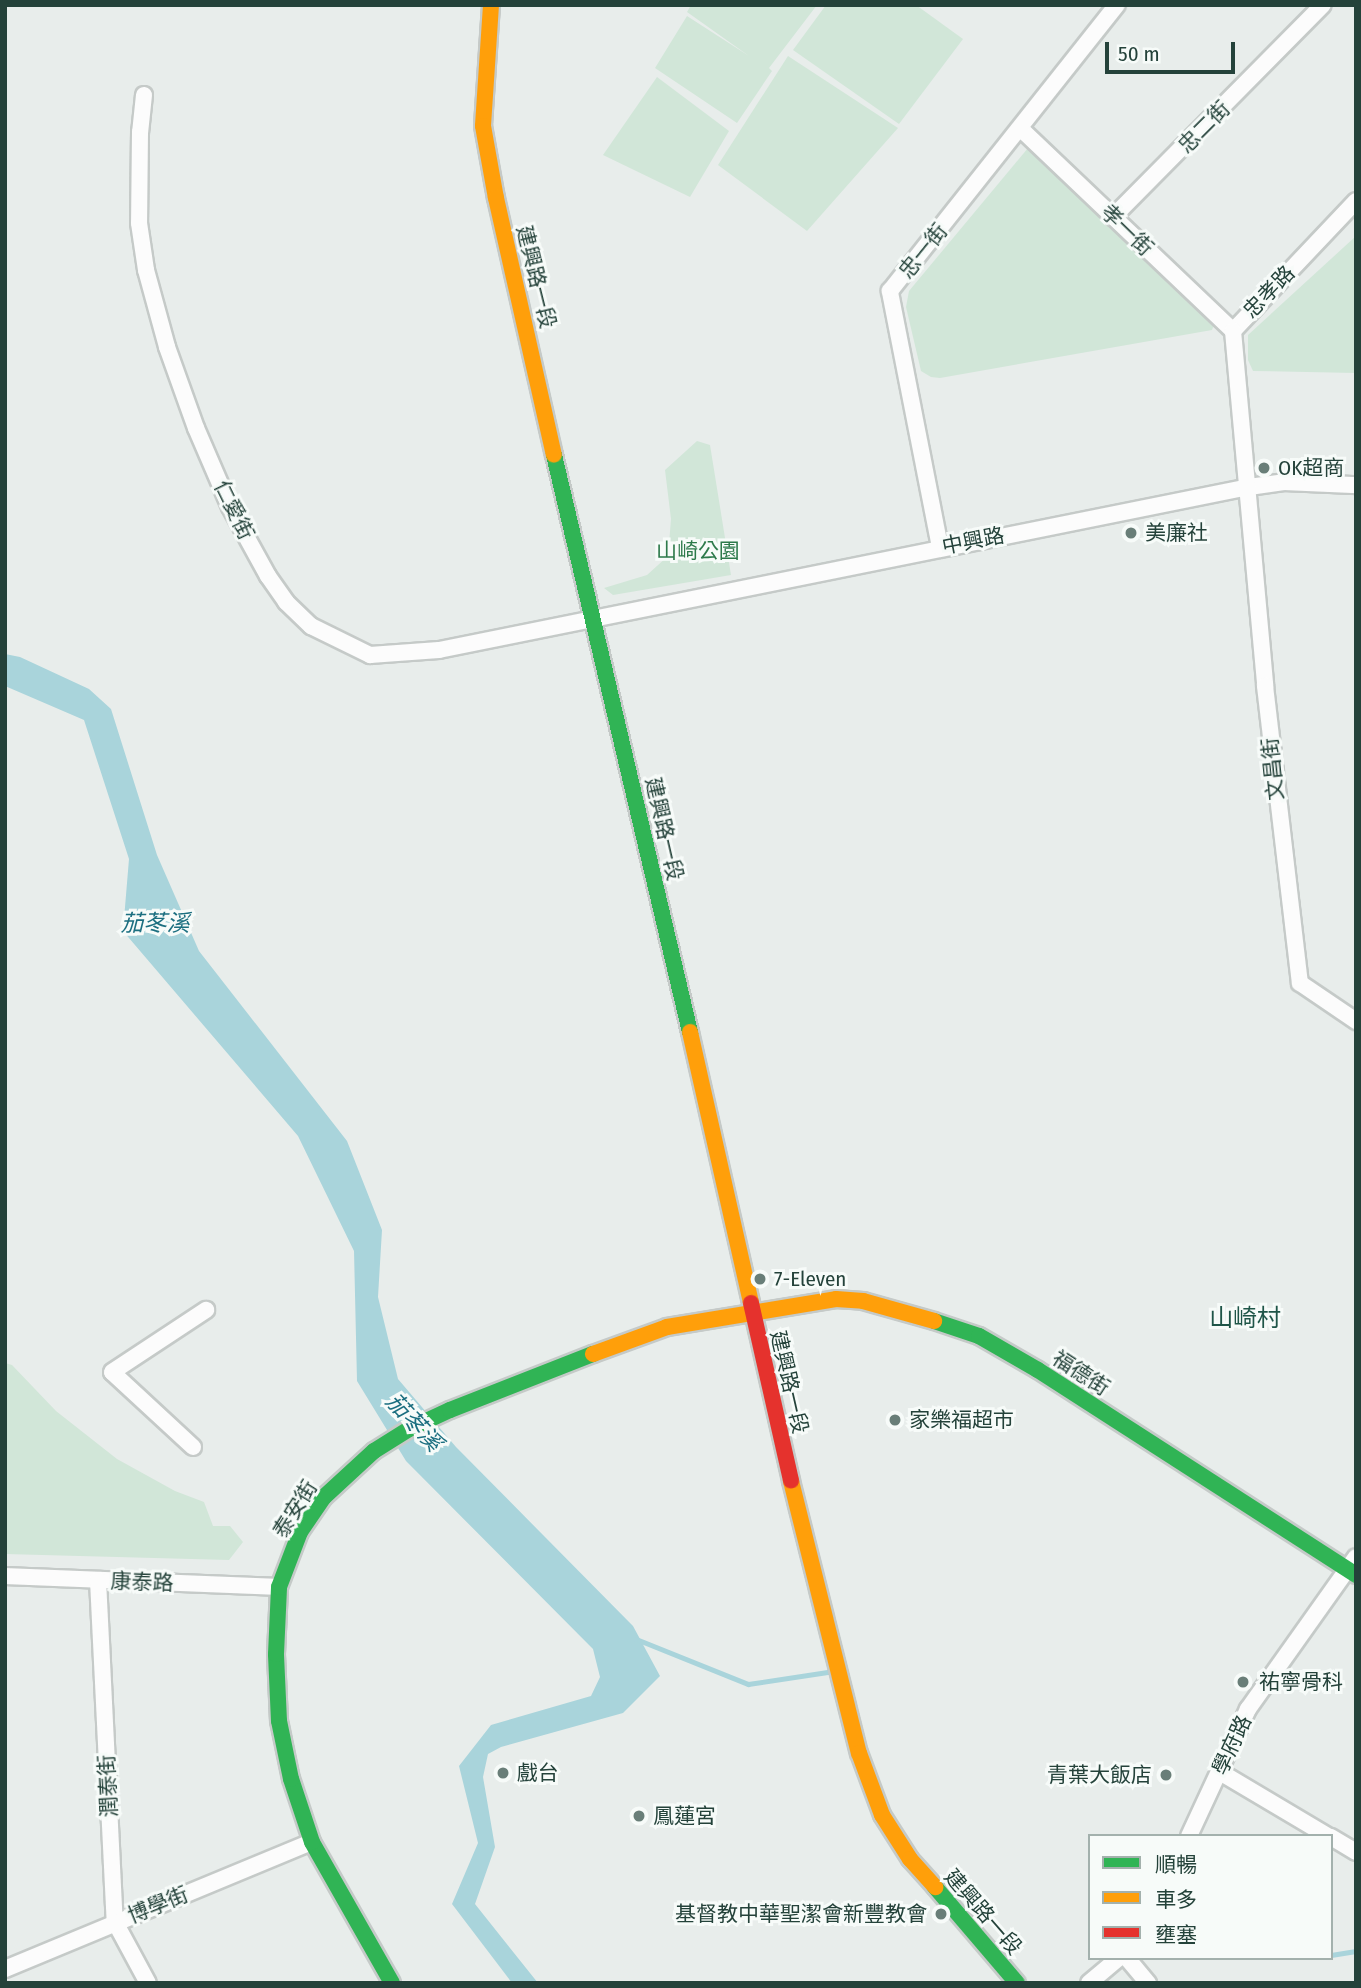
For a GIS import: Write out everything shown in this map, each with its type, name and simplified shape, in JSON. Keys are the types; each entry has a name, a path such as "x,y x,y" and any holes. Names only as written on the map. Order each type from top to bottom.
{"street":[{"name":"建興路一段","path":"491,5 482,126 591,618 710,1116 805,1546 859,1754 882,1815 910,1859 1017,1983"},
{"name":"忠一街","path":"940,547 890,291 1021,129 1116,5"},
{"name":"忠二街","path":"1113,217 1323,5"},
{"name":"仁愛街","path":"144,95 140,132 139,223 146,270 167,347 196,428 230,507 268,576 286,602 311,626 370,655 439,650 591,618"},
{"name":"孝一街","path":"1021,129 1233,331"},
{"name":"忠孝路","path":"1249,487 1233,331 1356,201"},
{"name":"中興路","path":"591,618 1249,487 1286,482 1356,485"},
{"name":"文昌街","path":"1249,487 1265,686 1300,983 1356,1021"},
{"name":"福德街","path":"752,1313 836,1299 863,1301 920,1316 979,1336 1353,1567"},
{"path":"193,1447 112,1372 206,1310"},
{"name":"泰安街","path":"392,1983 312,1842 291,1779 279,1721 276,1654 279,1587 300,1532 324,1497 374,1451 409,1429 450,1410 643,1334 752,1313"},
{"name":"學府路","path":"1190,1834 1248,1709 1353,1567"},
{"name":"康泰路","path":"5,1576 279,1587"},
{"name":"潤泰街","path":"98,1580 115,1922 148,1983"},
{"path":"1220,1772 1325,1834"},
{"path":"1333,1839 1356,1852"},
{"name":"博學街","path":"5,1969 312,1842"},
{"path":"1089,1983 1117,1960"},
{"path":"1129,1960 1148,1983"}],"green space":[{"path":"691,5 817,5 769,68 772,71 737,123 655,68 687,16 749,56 687,12"},
{"path":"826,5 916,5 963,39 899,124 793,50"},
{"path":"788,56 898,128 807,231 718,165"},
{"path":"657,77 729,131 690,197 603,155"},
{"path":"1028,148 1206,317 1214,325 1212,330 940,378 931,377 921,371 906,307 909,291"},
{"path":"1356,236 1356,373 1253,371 1248,360 1248,335"},
{"name":"山崎公園","path":"697,441 710,445 731,575 613,595 604,588 647,575 668,556 671,519 665,470"},
{"path":"5,1363 12,1365 56,1411 117,1459 175,1491 204,1502 213,1526 230,1526 243,1542 229,1560 5,1554"}],"water":[{"name":"茄苳溪","path":"5,654 20,657 89,689 111,709 157,855 199,951 347,1141 382,1230 378,1297 398,1379 456,1447 633,1626 660,1676 623,1713 501,1747 488,1754 483,1777 495,1847 475,1904 538,1983 512,1983 452,1904 478,1843 459,1766 491,1725 591,1696 600,1677 593,1649 406,1461 357,1381 354,1251 298,1136 123,931 129,859 84,720 5,686"}],"waterway":[{"path":"636,1639 748,1684 834,1671"},
{"path":"1333,1955 1356,1951"}],"traffic: fast":[{"path":"554,455 690,1032"},
{"path":"934,1321 979,1336 1038,1370 1356,1575"},
{"path":"392,1983 312,1842 291,1779 279,1721 276,1654 279,1587 300,1532 324,1497 374,1451 409,1429 450,1410 593,1354"},
{"path":"935,1887 1017,1983"}],"traffic: slow":[{"path":"491,5 483,126 496,198 554,455"},
{"path":"690,1032 751,1303"},
{"path":"593,1354 667,1327 836,1299 863,1301 934,1321"},
{"path":"791,1481 859,1753 882,1815 910,1859 935,1887"}],"traffic: jam":[{"path":"751,1303 791,1481"}],"place":[{"name":"OK超商","path":"1264,468"},
{"name":"美廉社","path":"1131,533"},
{"name":"7-Eleven","path":"760,1279"},
{"name":"家樂福超市","path":"895,1420"},
{"name":"祐寧骨科","path":"1243,1682"},
{"name":"戲台","path":"503,1773"},
{"name":"青葉大飯店","path":"1166,1775"},
{"name":"鳳蓮宮","path":"639,1816"},
{"name":"基督教中華聖潔會新豐教會","path":"941,1914"}],"district":[{"name":"山崎村","path":"1245,1319"}]}
